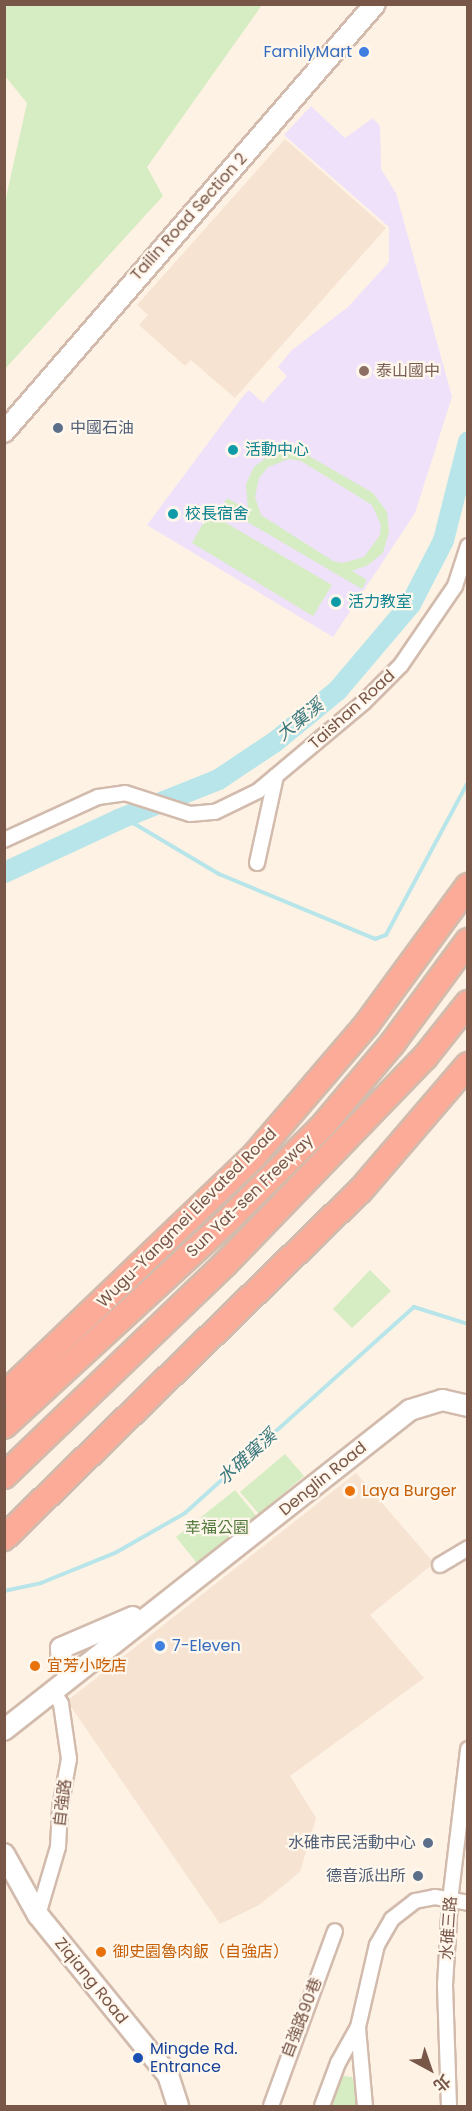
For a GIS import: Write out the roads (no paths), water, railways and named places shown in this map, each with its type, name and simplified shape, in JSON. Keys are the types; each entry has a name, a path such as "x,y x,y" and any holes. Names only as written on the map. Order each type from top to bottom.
{"highway":[{"name":"Wugu-Yangmei Elevated Road","path":"4,1395 254,1156 367,1024 468,886"},
{"path":"321,1128 396,1023 468,907"},
{"name":"Sun Yat-sen Freeway","path":"4,1426 232,1216 321,1128 392,1044 468,941"},
{"name":"Sun Yat-sen Freeway","path":"4,1476 225,1264 425,1057 468,1003"},
{"path":"425,1057 468,1009"},
{"path":"4,1411 221,1207 310,1118 396,1023"},
{"path":"4,1538 360,1191 468,1065"},
{"path":"4,1489 66,1419"}],"street":[{"name":"Tailin Road Section 2","path":"4,432 375,4"},
{"name":"Taishan Road","path":"4,840 98,797 124,793 190,814 215,812 258,791 347,717 401,665 455,585 468,546"},
{"path":"257,863 276,776"},
{"name":"Denglin Road","path":"188,1586 118,1625 61,1648 62,1663 71,1676 188,1586 410,1410 442,1400 468,1406"},
{"path":"440,1565 468,1548"},
{"path":"4,1730 71,1676"},
{"name":"自強路","path":"38,1915 58,1847 60,1808 69,1759 61,1704 53,1690"},
{"name":"水碓三路","path":"449,2106 445,1985 450,1901 468,1749"},
{"name":"Ziqiang Road","path":"4,1854 38,1915 168,2075 178,2106"},
{"path":"322,2106 338,2062 358,2027 377,1945 392,1919 415,1901 435,1898 468,1903"},
{"name":"自強路90巷","path":"271,2106 335,1931"},
{"path":"358,2027 365,2106"}],"waterway":[{"name":"大窠溪","path":"4,872 118,819 218,779 275,741 337,690 410,604 443,540 468,441"},
{"path":"123,817 219,874 375,939 386,935 468,782"},
{"name":"水確窠溪","path":"4,1591 41,1583 115,1553 185,1513 414,1307 468,1324"}],"place":[{"name":"FamilyMart","path":"364,52"},
{"name":"泰山國中","path":"364,371"},
{"name":"中國石油","path":"58,428"},
{"name":"活動中心","path":"233,450"},
{"name":"校長宿舍","path":"173,514"},
{"name":"活力教室","path":"336,602"},
{"name":"Laya Burger","path":"350,1491"},
{"name":"7-Eleven","path":"160,1646"},
{"name":"宜芳小吃店","path":"35,1666"},
{"name":"水碓市民活動中心","path":"428,1843"},
{"name":"德音派出所","path":"418,1876"},
{"name":"御史園魯肉飯（自強店）","path":"101,1952"},
{"name":"Mingde Rd. Entrance","path":"138,2058"}],"park label":[{"name":"幸福公園","path":"217,1528"}]}
